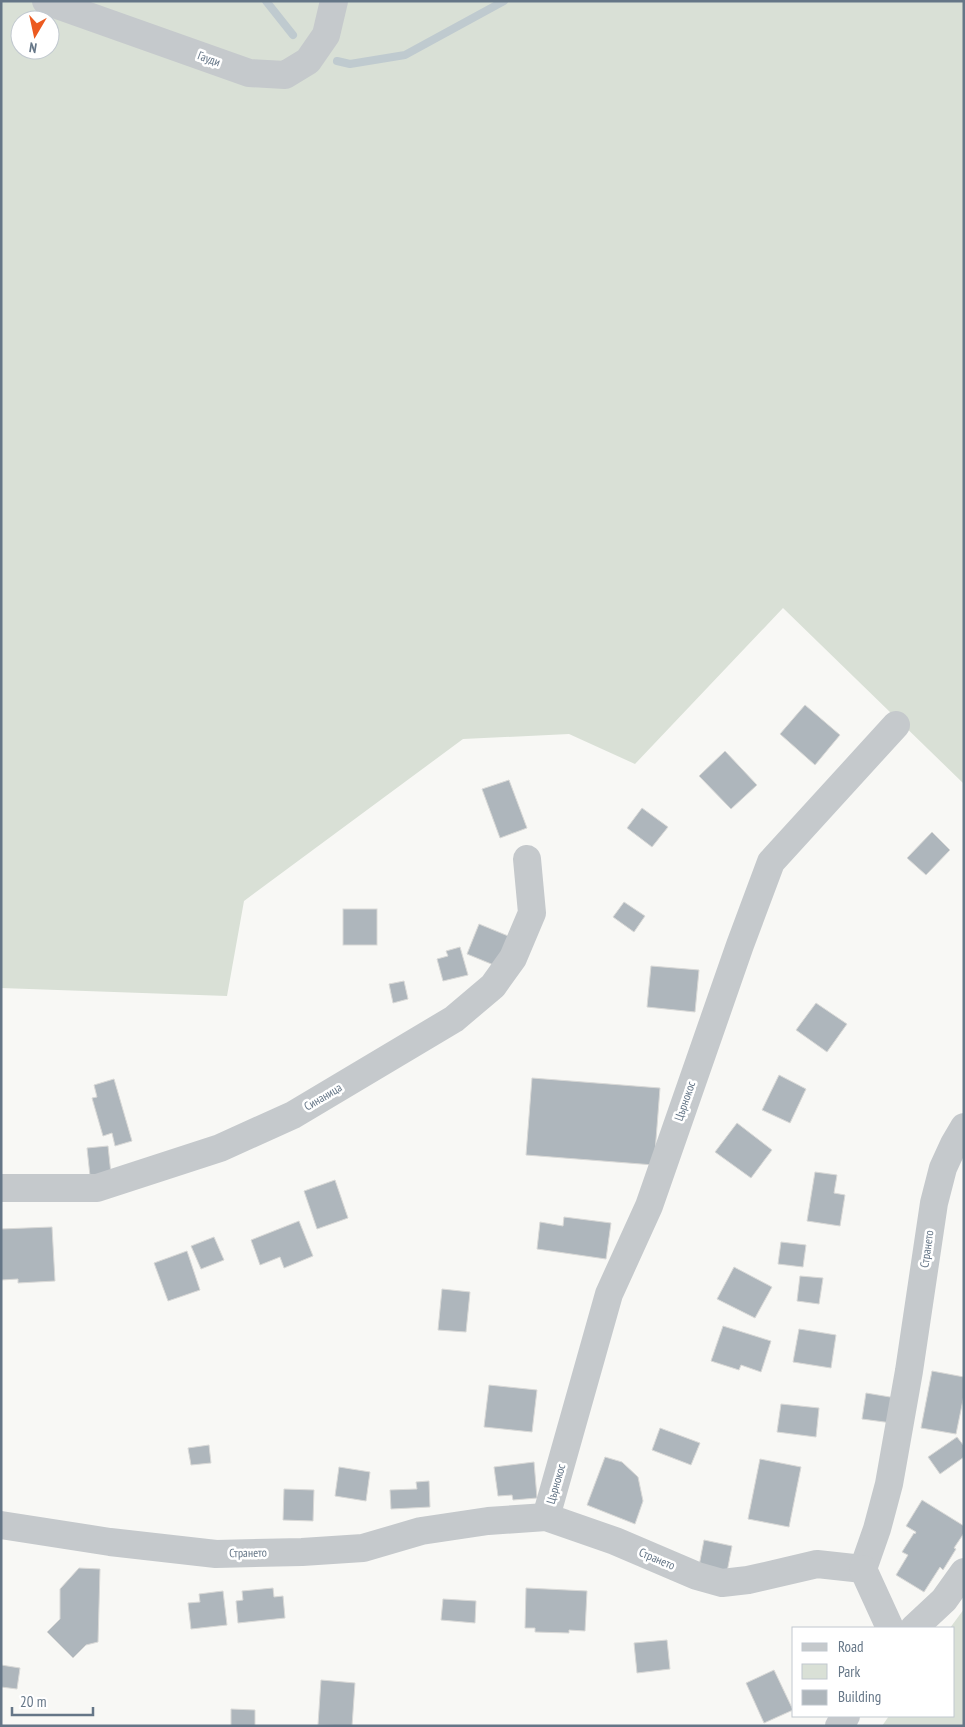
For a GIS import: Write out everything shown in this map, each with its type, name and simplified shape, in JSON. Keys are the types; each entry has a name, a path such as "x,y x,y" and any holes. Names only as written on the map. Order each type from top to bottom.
{"street":[{"name":"Гауди","path":"46,1 249,73 285,75 308,61 326,35 334,1"},
{"name":"Църнокос","path":"546,1517 609,1294 649,1206 770,862 896,725"},
{"name":"Синаница","path":"1,1188 97,1188 220,1148 293,1115 454,1018 493,986 513,958 532,913 526,859"},
{"name":"Странето","path":"1,1525 110,1542 216,1554 302,1552 363,1548 422,1531 488,1521 546,1517 615,1541 697,1576 722,1583 748,1580 817,1564 862,1569 877,1529 889,1484 909,1371 934,1203 943,1168 964,1127"},
{"path":"862,1569 890,1627"},
{"path":"915,1627 944,1600 964,1572"}],"green space":[{"path":"1,1 964,1 964,784 783,608 635,764 569,734 463,739 244,901 227,996 1,988"},
{"path":"964,1609 964,1726 882,1726 888,1717 955,1717 955,1627 951,1627"}],"building":[{"path":"805,705 840,735 815,765 780,734"},
{"path":"725,751 757,785 731,809 699,776"},
{"path":"509,780 527,828 500,838 482,789"},
{"path":"642,808 668,827 652,847 627,828"},
{"path":"932,832 950,850 926,875 907,858"},
{"path":"624,902 645,916 634,932 613,917"},
{"path":"343,909 377,909 377,945 343,945"},
{"path":"479,924 513,938 501,968 467,954"},
{"path":"460,947 468,975 443,981 437,959 448,956 446,951"},
{"path":"651,966 699,970 695,1012 647,1007"},
{"path":"404,981 408,999 393,1003 389,984"},
{"path":"816,1003 847,1024 827,1052 796,1030"},
{"path":"779,1075 806,1089 790,1123 762,1110"},
{"path":"532,1078 660,1088 654,1165 526,1155"},
{"path":"114,1079 132,1141 115,1146 112,1133 103,1136 92,1098 97,1097 94,1085"},
{"path":"737,1123 772,1150 751,1178 715,1152"},
{"path":"108,1146 111,1174 90,1176 87,1148"},
{"path":"815,1172 837,1175 834,1193 845,1195 840,1226 807,1221"},
{"path":"335,1180 348,1218 317,1229 304,1191"},
{"path":"564,1217 611,1223 606,1259 537,1249 540,1222 563,1226"},
{"path":"299,1221 313,1256 284,1268 280,1257 260,1265 251,1240"},
{"path":"52,1227 55,1281 18,1283 18,1279 1,1280 1,1229"},
{"path":"214,1237 224,1260 201,1269 191,1246"},
{"path":"781,1242 806,1245 803,1267 778,1264"},
{"path":"187,1251 200,1290 168,1301 154,1263"},
{"path":"734,1267 772,1287 755,1318 717,1299"},
{"path":"800,1276 823,1278 819,1304 797,1301"},
{"path":"442,1289 470,1292 466,1332 438,1330"},
{"path":"723,1326 771,1341 761,1372 741,1365 739,1370 711,1361"},
{"path":"799,1329 836,1335 831,1368 793,1362"},
{"path":"932,1371 964,1377 964,1395 956,1434 921,1428"},
{"path":"489,1385 537,1390 532,1432 484,1427"},
{"path":"866,1393 896,1398 892,1423 862,1419"},
{"path":"781,1404 819,1408 816,1437 777,1432"},
{"path":"660,1428 700,1443 691,1465 652,1450"},
{"path":"957,1437 964,1446 964,1457 940,1474 928,1457"},
{"path":"209,1445 211,1463 191,1465 188,1448"},
{"path":"605,1457 622,1462 638,1477 643,1501 635,1524 587,1505"},
{"path":"760,1459 801,1467 789,1527 748,1519"},
{"path":"534,1462 537,1498 513,1500 512,1495 498,1496 494,1467"},
{"path":"339,1467 370,1472 366,1501 335,1496"},
{"path":"429,1481 430,1507 391,1509 390,1490 417,1489 416,1482"},
{"path":"284,1489 314,1490 313,1521 283,1520"},
{"path":"922,1500 964,1526 964,1533 954,1548 956,1549 943,1570 940,1567 924,1592 896,1575 908,1555 902,1552 916,1532 906,1526"},
{"path":"704,1540 732,1546 727,1572 699,1566"},
{"path":"79,1568 100,1569 98,1642 86,1645 73,1658 47,1632 60,1619 60,1589"},
{"path":"273,1588 274,1597 283,1596 285,1618 238,1623 236,1601 243,1600 242,1591"},
{"path":"526,1588 587,1591 585,1631 569,1630 569,1633 535,1632 535,1628 525,1628"},
{"path":"223,1591 227,1625 191,1629 188,1603 200,1602 199,1594"},
{"path":"443,1599 476,1601 475,1623 441,1620"},
{"path":"667,1640 670,1669 637,1673 634,1643"},
{"path":"1,1665 20,1668 17,1689 1,1687"},
{"path":"774,1670 792,1710 764,1723 746,1683"},
{"path":"321,1680 355,1683 352,1726 318,1725"},
{"path":"231,1709 255,1710 255,1726 231,1726"}],"waterway":[{"path":"266,1 293,35"},
{"path":"337,61 350,64 405,55 504,1"}]}
